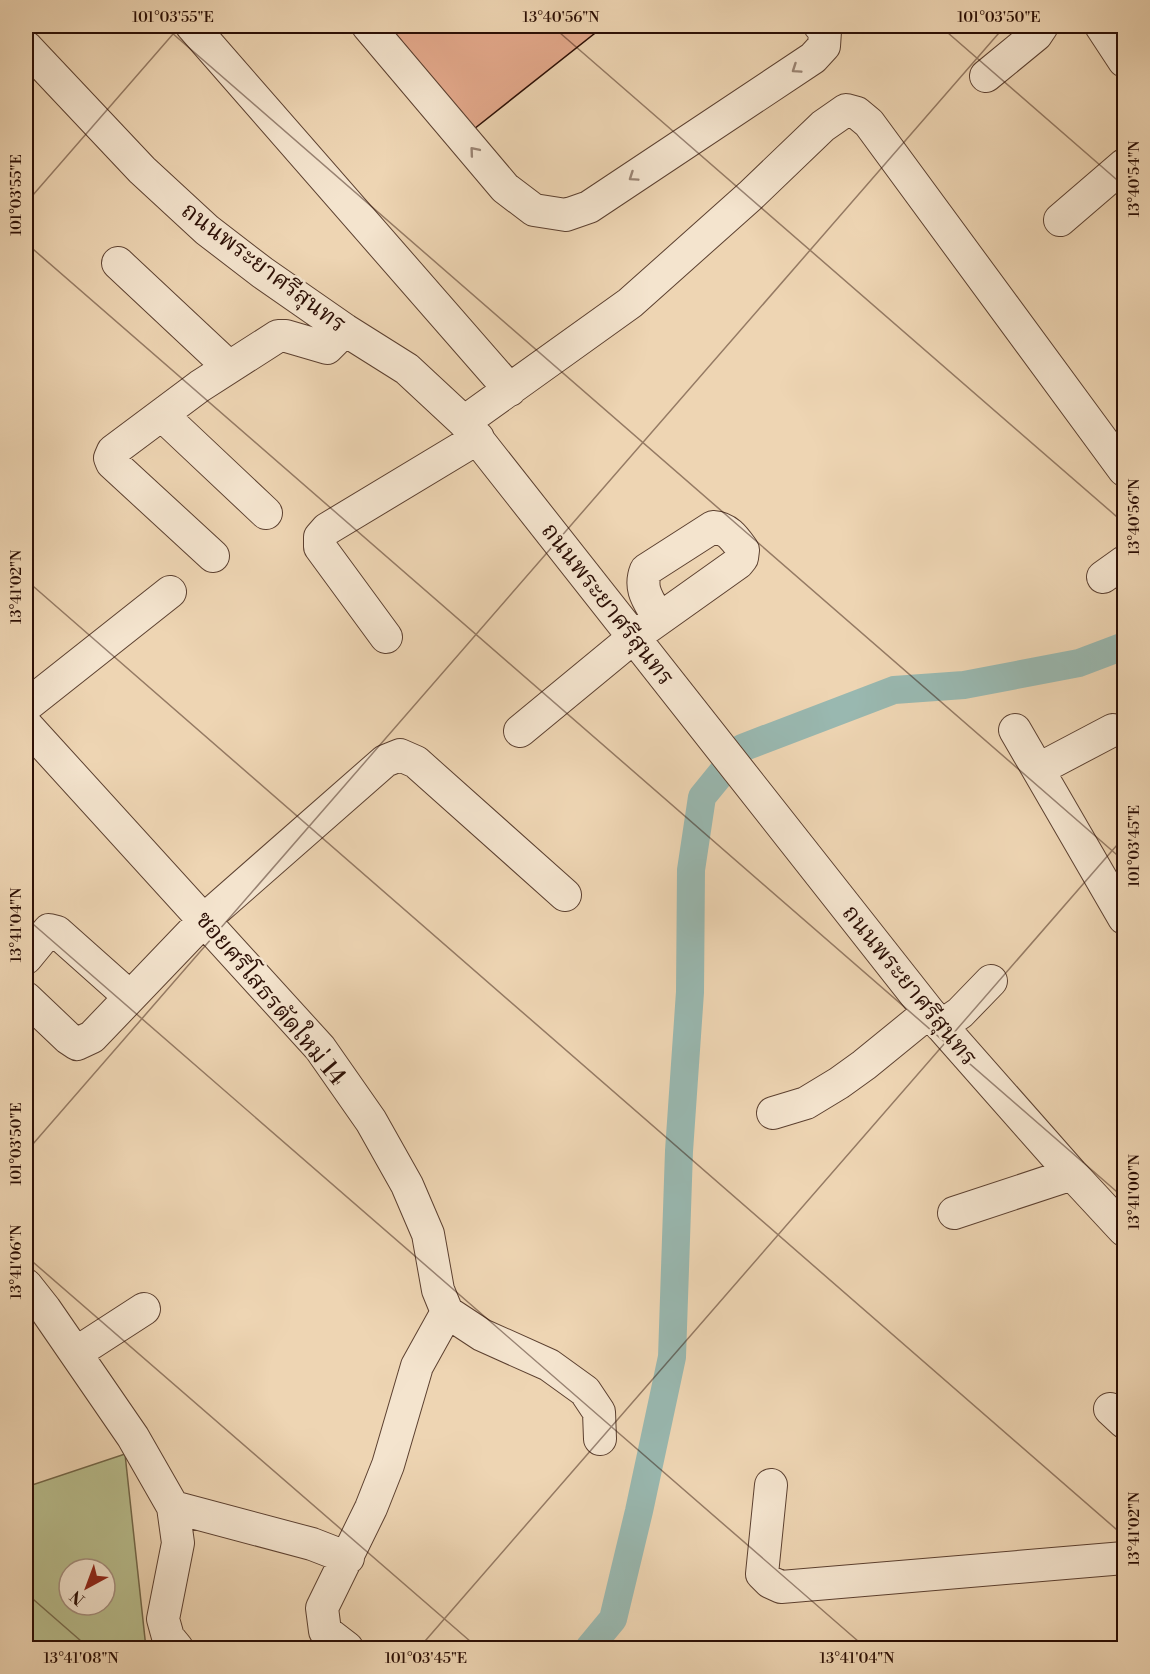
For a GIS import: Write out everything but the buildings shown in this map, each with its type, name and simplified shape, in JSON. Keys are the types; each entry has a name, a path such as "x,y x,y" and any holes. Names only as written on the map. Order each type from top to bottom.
{"street":[{"path":"192,26 510,390"},
{"path":"368,26 505,188 534,210 566,215 589,207 813,58 824,46 825,32 820,26"},
{"path":"986,76 1036,36 1042,26"},
{"path":"1101,26 1125,61"},
{"name":"ถนนพระยาศรีสุนทร","path":"26,47 142,170 207,230 263,273 345,330 407,369 471,430 935,1019 1072,1174 1125,1230"},
{"path":"386,637 320,547 320,537 327,529 471,430 510,390 630,303 750,196 823,126 846,110 857,113 869,123 1125,470"},
{"path":"1060,220 1125,165"},
{"path":"118,262 229,367"},
{"path":"213,556 112,463 110,458 113,451 200,386 278,336 286,336 327,348 345,330"},
{"path":"162,415 266,513"},
{"path":"26,706 170,592"},
{"path":"519,731 659,619"},
{"path":"1015,730 1040,769 1125,918"},
{"path":"1040,769 1113,730"},
{"name":"ซอยศรีโสธรตัดใหม่ 14","path":"31,742 205,919 320,1048 371,1121 407,1185 428,1234 438,1290 447,1312"},
{"path":"26,998 77,1044 92,1037 205,919 385,761 400,755 416,762 565,895"},
{"path":"26,958 49,930 57,932 130,997"},
{"path":"773,1113 806,1103 935,1019 960,1013 991,981"},
{"path":"954,1213 1072,1174"},
{"path":"26,1285 134,1437 173,1507 178,1543 163,1619 168,1637 177,1648"},
{"path":"76,1353 144,1309"},
{"path":"347,1648 325,1631 322,1608 348,1558 388,1465 417,1366 447,1312 482,1335 549,1365 585,1391 599,1412 600,1438"},
{"path":"771,1485 762,1574 770,1582 781,1587 1125,1558"},
{"path":"173,1507 312,1544 348,1558"}],"green space":[{"path":"125,1454 146,1648 26,1648 26,1487"}],"waterway":[{"path":"589,1648 613,1619 672,1357 679,1151 690,992 691,870 702,797 742,748 894,690 964,685 1079,663 1124,646"}]}
